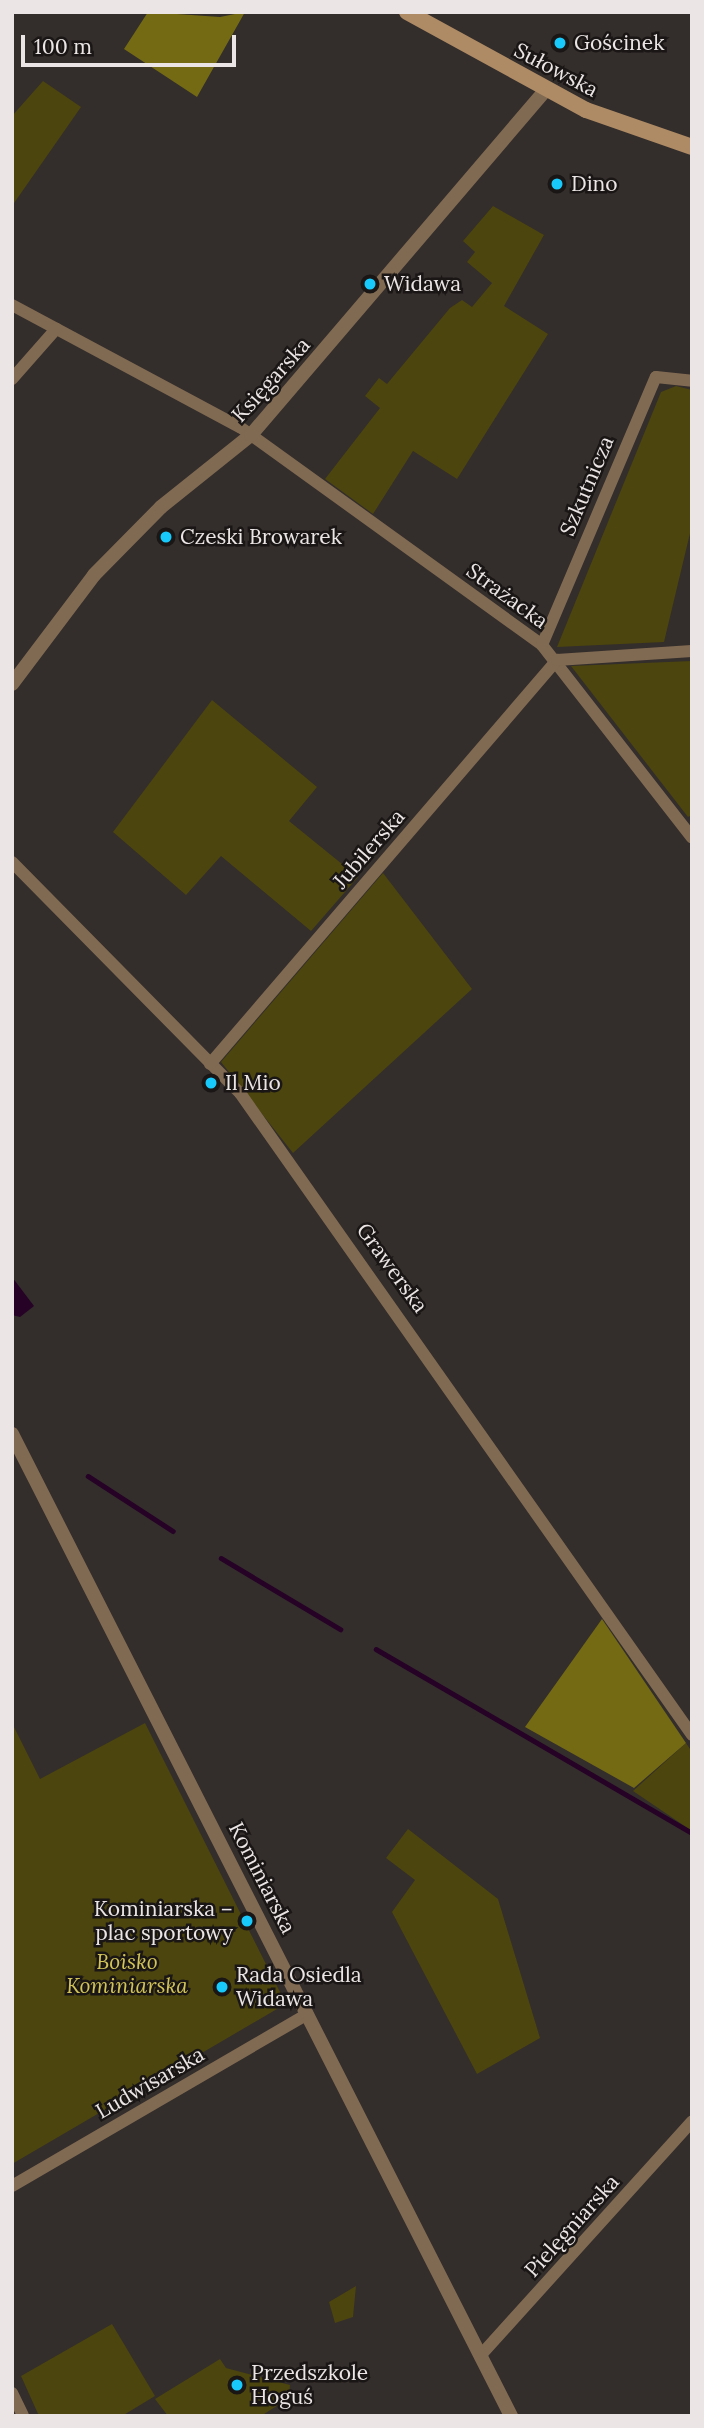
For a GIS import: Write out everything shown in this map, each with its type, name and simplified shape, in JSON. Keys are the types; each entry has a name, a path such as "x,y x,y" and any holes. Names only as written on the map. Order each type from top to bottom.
{"main road":[{"name":"Sułowska","path":"407,12 546,89 612,122 692,147"}],"street":[{"name":"Księgarska","path":"12,684 132,535 251,435 546,89"},
{"name":"Strażacka","path":"12,305 251,435 542,645 557,660 692,838"},
{"path":"12,379 56,329"},
{"name":"Szkutnicza","path":"542,645 656,377 692,382"},
{"path":"557,660 692,651"},
{"name":"Jubilerska","path":"210,1064 557,660"},
{"name":"Grawerska","path":"12,862 210,1064 313,1190 692,1735"},
{"name":"Kominiarska","path":"12,1434 511,2416"},
{"name":"Ludwisarska","path":"12,2186 308,2014"},
{"name":"Pielęgniarska","path":"480,2356 692,2121"},
{"path":"12,2393 23,2416"}],"green space":[{"path":"43,81 81,107 12,206 12,116"},
{"path":"493,206 544,235 504,306 548,334 457,479 413,451 373,514 325,479 380,408 365,396 379,378 387,384 450,308 462,300 472,307 492,283 467,262 475,252 463,241"},
{"path":"676,386 692,390 692,525 664,642 557,647 661,392"},
{"path":"692,661 692,815 688,817 571,666"},
{"path":"212,700 317,787 289,821 358,877 311,931 221,856 186,895 113,832"},
{"path":"383,873 472,989 293,1153 221,1062"},
{"name":"Boisko Kominiarska","path":"12,1723 40,1779 145,1723 281,1994 277,2009 12,2164"},
{"path":"686,1743 692,1752 692,1831 633,1791"},
{"path":"408,1829 498,1899 540,2038 477,2074 392,1912 415,1880 386,1858"},
{"path":"356,2286 353,2317 335,2323 329,2302"},
{"path":"112,2324 155,2396 122,2416 39,2416 21,2376"},
{"name":"Przedszkole Hoguś","path":"220,2359 226,2368 290,2385 289,2398 261,2416 168,2416 155,2399"}],"shaded area":[{"path":"148,12 220,17 245,12 197,97 124,49"},
{"path":"12,1277 34,1306 20,1317 12,1315"},
{"path":"602,1619 686,1743 634,1788 525,1727"}],"waterway":[{"path":"88,1476 173,1531"},
{"path":"221,1558 340,1629"},
{"path":"376,1649 692,1833"}],"place":[{"name":"Gościnek","path":"560,43"},
{"name":"Dino","path":"557,184"},
{"name":"Widawa","path":"370,284"},
{"name":"Czeski Browarek","path":"166,537"},
{"name":"Il Mio","path":"211,1083"},
{"name":"Kominiarska – plac sportowy","path":"247,1921"},
{"name":"Rada Osiedla Widawa","path":"222,1987"},
{"name":"Przedszkole Hoguś","path":"237,2385"}]}
